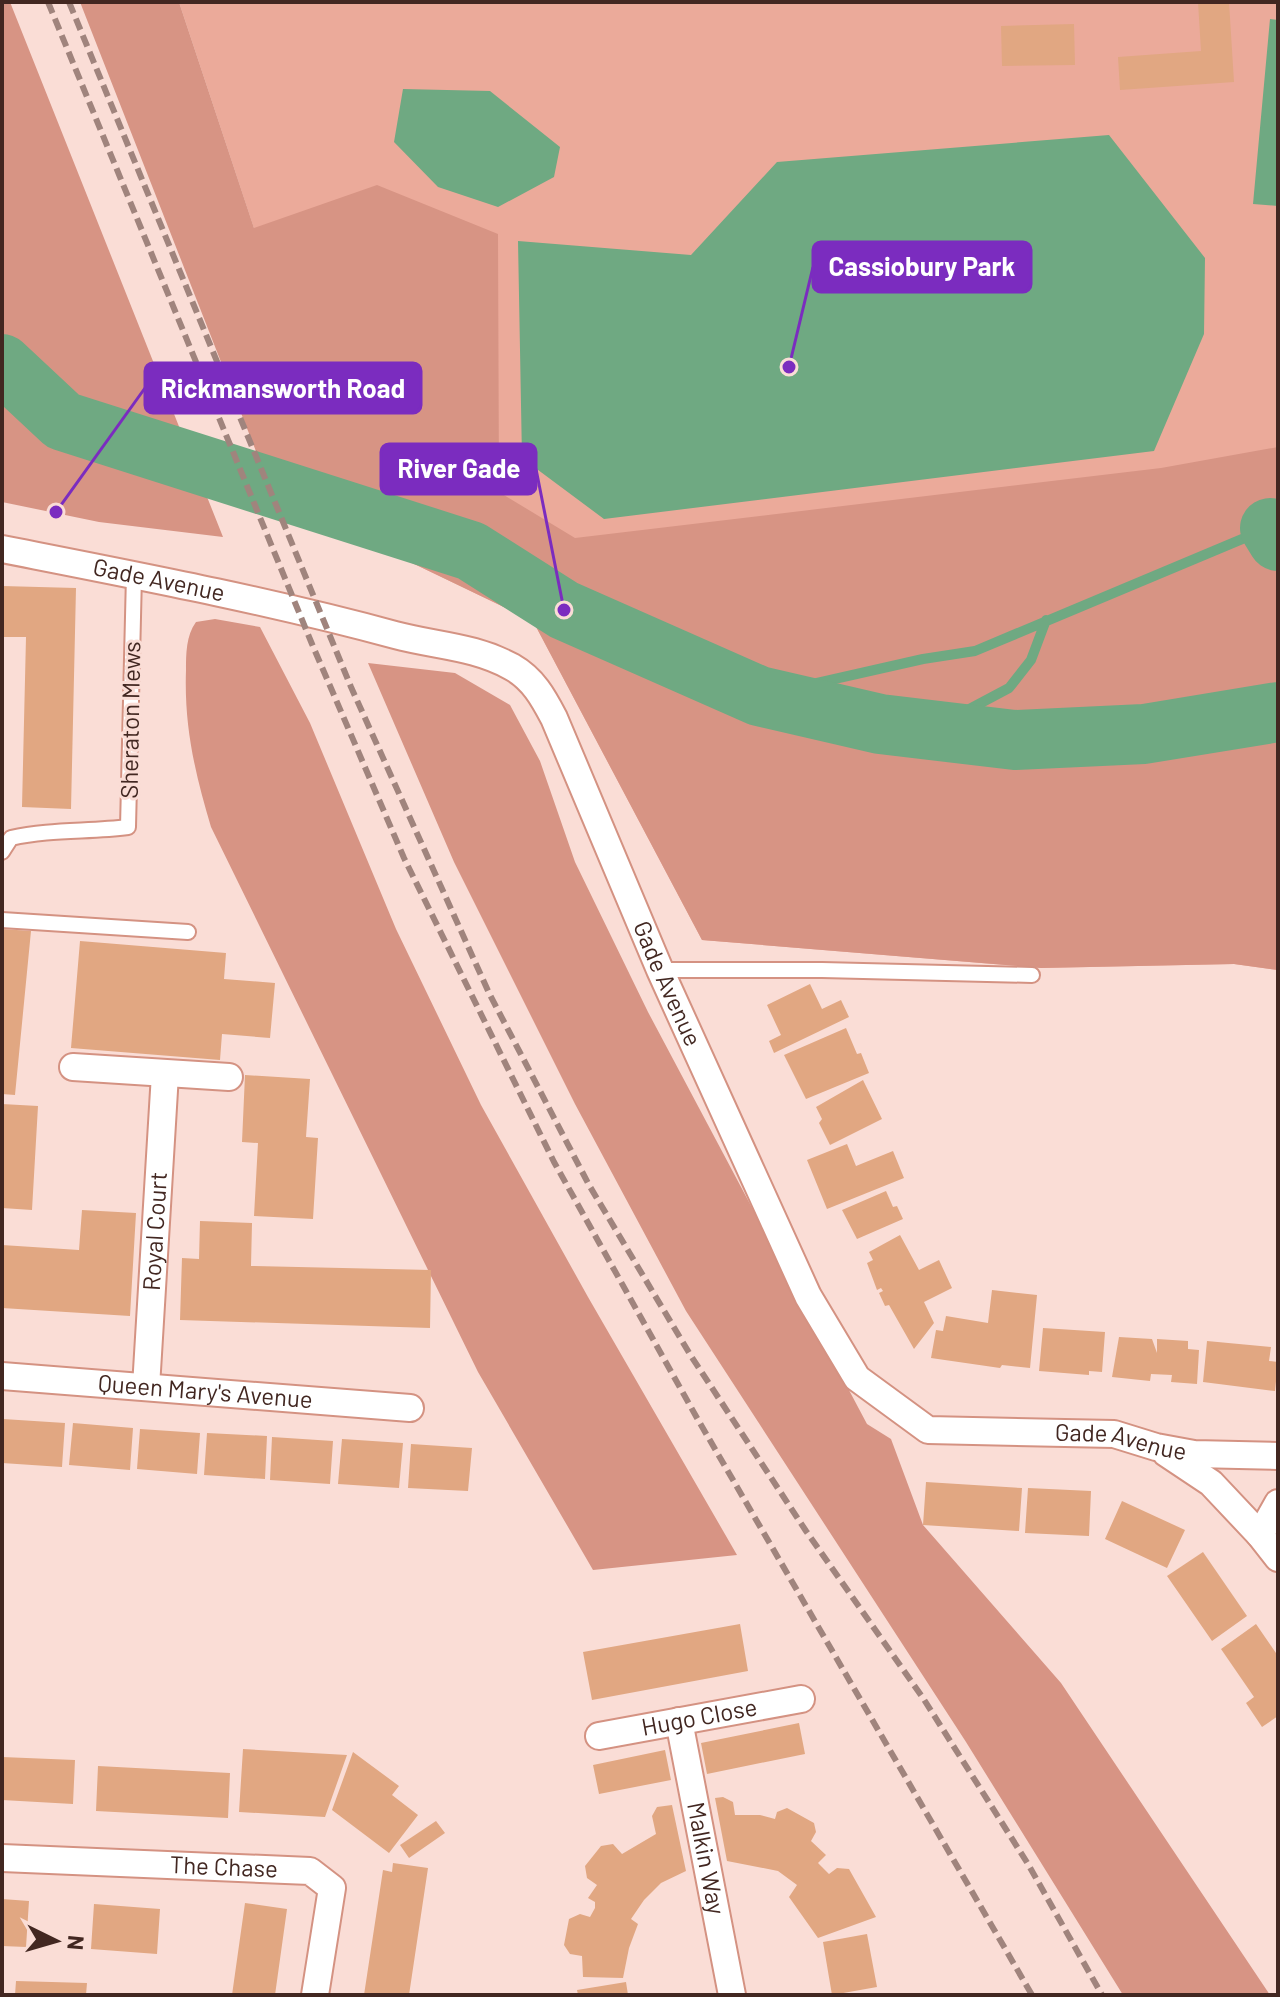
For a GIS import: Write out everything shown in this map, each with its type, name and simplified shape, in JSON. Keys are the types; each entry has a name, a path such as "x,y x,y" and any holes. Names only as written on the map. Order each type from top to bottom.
{"street":[{"name":"Gade Avenue","path":"2,549 448,644 488,656 514,669 542,693 660,970 808,1296 857,1378 928,1430 1114,1434 1156,1447 1194,1454 1278,1456"},
{"path":"73,1067 229,1077"},
{"name":"Royal Court","path":"146,1387 165,1074"},
{"name":"Queen Mary's Avenue","path":"2,1376 410,1408"},
{"path":"1156,1447 1211,1483 1278,1558"},
{"path":"1260,1535 1278,1503"},
{"name":"Hugo Close","path":"599,1736 801,1699"},
{"name":"Malkin Way","path":"679,1721 732,1995"},
{"name":"The Chase","path":"2,1858 310,1871 332,1888 315,1995"}],"lane":[{"name":"Sheraton Mews","path":"2,852 11,838 40,832 128,827 134,575"},
{"path":"2,920 188,932"},
{"path":"660,970 1032,975"}],"shaded area":[{"path":"2,2 10,2 223,537 99,522 2,502"},
{"path":"80,2 179,2 254,228 377,185 498,234 499,492 575,538 1161,468 1278,447 1278,970 1234,964 1041,968 702,940 533,621 356,536 345,505 268,482"},
{"path":"179,2 1278,2 1278,970 1234,964 1041,968 702,940 533,621 356,536"},
{"path":"1270,19 1278,20 1278,206 1253,204"},
{"path":"403,89 490,91 560,147 554,177 498,207 438,187 394,142"},
{"path":"1109,135 1205,258 1204,334 1154,451 604,519 522,458 518,241 691,255 777,162"},
{"path":"215,619 260,627 310,723 396,929 481,1105 737,1555 593,1570 478,1372 211,827 189,730 186,664 188,639 196,622"},
{"path":"368,663 455,673 510,705 540,761 575,862 648,1012 867,1424 891,1439 923,1525 1061,1683 1270,1995 1123,1995 966,1742 686,1311 575,1104 454,862"}],"building":[{"path":"1198,2 1229,2 1234,82 1120,90 1118,57 1201,51"},
{"path":"1074,24 1075,65 1002,66 1001,26"},
{"path":"2,586 76,588 71,809 22,807 26,637 2,637"},
{"path":"2,929 31,931 15,1095 2,1094"},
{"path":"80,941 226,953 224,979 275,983 270,1038 222,1034 220,1060 71,1048"},
{"path":"810,984 822,1009 841,1000 849,1017 774,1053 769,1041 781,1035 767,1005"},
{"path":"846,1028 869,1073 806,1099 784,1055"},
{"path":"245,1075 310,1079 306,1137 318,1138 313,1219 254,1216 258,1143 242,1142"},
{"path":"863,1080 882,1119 830,1145 819,1123 822,1119 816,1107"},
{"path":"2,1104 38,1106 32,1210 2,1208"},
{"path":"847,1144 856,1166 893,1151 904,1178 827,1209 807,1160"},
{"path":"886,1191 903,1219 857,1239 842,1210"},
{"path":"82,1210 136,1213 130,1316 2,1308 2,1245 79,1250"},
{"path":"200,1221 252,1223 251,1266 431,1270 430,1328 180,1320 182,1258 199,1259"},
{"path":"900,1235 919,1270 939,1260 952,1288 924,1302 934,1323 914,1349 889,1305 885,1306 879,1293 883,1291 881,1288 877,1290 867,1263 873,1260 869,1252"},
{"path":"992,1290 1037,1295 1030,1368 1002,1365 1000,1368 931,1358 936,1330 943,1331 946,1316 988,1323"},
{"path":"1043,1328 1105,1332 1102,1372 1089,1371 1089,1375 1039,1371"},
{"path":"1119,1337 1152,1339 1157,1353 1157,1339 1188,1341 1188,1349 1199,1350 1197,1384 1171,1382 1172,1375 1151,1374 1150,1381 1112,1377"},
{"path":"1207,1341 1271,1347 1269,1361 1278,1362 1275,1391 1203,1382"},
{"path":"3,1419 65,1423 62,1467 2,1463"},
{"path":"73,1423 133,1428 130,1470 69,1465"},
{"path":"140,1429 200,1433 197,1474 137,1469"},
{"path":"207,1433 267,1436 265,1479 204,1475"},
{"path":"272,1437 333,1441 330,1484 270,1480"},
{"path":"342,1439 403,1443 399,1488 338,1484"},
{"path":"411,1444 472,1448 468,1491 408,1488"},
{"path":"926,1482 1022,1488 1019,1531 923,1525"},
{"path":"1028,1488 1091,1491 1089,1536 1025,1533"},
{"path":"1122,1501 1185,1530 1167,1568 1105,1539"},
{"path":"1203,1552 1247,1616 1212,1641 1167,1576"},
{"path":"740,1624 748,1671 592,1700 583,1652"},
{"path":"1256,1624 1278,1656 1278,1716 1262,1727 1246,1703 1254,1697 1221,1649"},
{"path":"799,1723 805,1754 707,1774 701,1743"},
{"path":"243,1749 347,1755 325,1817 239,1812"},
{"path":"665,1750 671,1780 599,1794 593,1765"},
{"path":"353,1752 399,1786 392,1795 418,1815 389,1853 332,1810"},
{"path":"2,1757 75,1760 73,1804 2,1800"},
{"path":"98,1766 230,1773 228,1818 96,1811"},
{"path":"723,1797 733,1802 735,1815 760,1815 775,1819 777,1812 787,1808 814,1823 816,1832 811,1841 826,1855 818,1863 829,1874 837,1868 849,1869 876,1917 818,1938 789,1897 797,1885 778,1871 727,1861 715,1798"},
{"path":"672,1805 686,1871 661,1883 631,1919 638,1924 623,1978 583,1977 582,1956 570,1954 564,1945 569,1919 580,1914 590,1917 595,1908 595,1902 588,1898 597,1885 587,1878 585,1866 601,1846 613,1844 622,1854 656,1834 652,1816 657,1807"},
{"path":"436,1821 445,1833 409,1858 400,1845"},
{"path":"393,1863 428,1868 409,1995 364,1995 383,1870 392,1872"},
{"path":"2,1899 29,1901 26,1947 2,1946"},
{"path":"245,1903 287,1909 275,1995 232,1995"},
{"path":"94,1904 160,1909 157,1954 91,1949"},
{"path":"867,1934 877,1987 832,1995 823,1942"},
{"path":"16,1981 87,1983 86,1995 15,1995"},
{"path":"626,1982 628,1995 578,1995 577,1990"}],"waterway":[{"path":"2,364 63,421 471,551 564,610 759,696 880,724 1015,740 1144,734 1278,712"},
{"path":"759,696 923,659 975,651 1278,524"},
{"path":"1270,528 1278,541"},
{"path":"930,730 1009,688 1031,660 1046,620"}],"railway":[{"path":"48,2 312,644 404,858 554,1162 697,1418 1032,1995"},
{"path":"69,2 351,687 489,993 589,1185 691,1356 806,1531 923,1698 1028,1864 1102,1995"}],"place":[{"name":"Cassiobury Park","path":"789,367"},
{"name":"Rickmansworth Road","path":"56,512"},
{"name":"River Gade","path":"564,610"}]}
